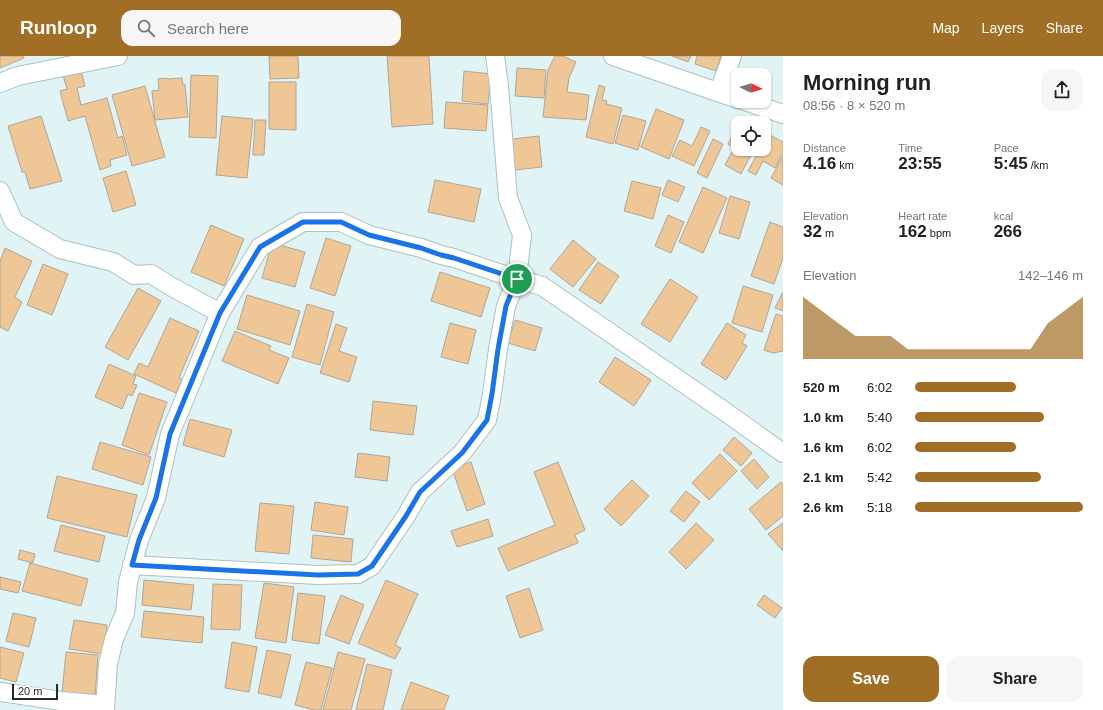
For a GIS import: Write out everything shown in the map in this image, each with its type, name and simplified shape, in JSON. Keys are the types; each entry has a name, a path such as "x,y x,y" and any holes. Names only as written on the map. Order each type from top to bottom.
{"street":[{"path":"0,83 18,76 118,56"},
{"path":"132,565 318,575 358,574 372,566 406,516 420,492 462,453 487,420 506,306 517,279 522,235 508,198 499,86 495,56"},
{"path":"613,56 731,96"},
{"path":"719,92 732,56"},
{"path":"765,108 783,114"},
{"path":"0,191 14,222 60,249 113,262 134,275 151,274 178,291 220,313"},
{"path":"0,692 105,708 108,664 114,639 125,613 128,582 139,540 156,498 170,434 220,313 260,247 303,222 341,222 369,235 421,248 542,286 709,400 783,453"}],"building":[{"path":"0,56 23,56 24,58 0,68"},
{"path":"269,56 298,56 299,78 270,79"},
{"path":"387,56 429,56 433,124 392,127"},
{"path":"555,56 563,56 576,62 569,78 567,92 589,95 586,120 543,117 548,70"},
{"path":"672,56 691,56 688,62"},
{"path":"697,56 721,56 716,71 695,64"},
{"path":"517,68 546,70 544,98 515,96"},
{"path":"81,70 85,86 77,88 81,105 107,98 118,138 122,136 127,155 110,160 111,166 100,170 85,116 68,121 60,91 67,89 63,75"},
{"path":"464,71 491,74 488,104 462,101"},
{"path":"191,75 218,76 216,138 189,137"},
{"path":"182,78 183,85 185,84 188,117 155,120 152,91 159,90 158,79"},
{"path":"269,82 296,82 296,130 269,129"},
{"path":"599,85 605,87 602,100 607,101 606,104 622,108 613,144 586,137"},
{"path":"145,86 165,157 132,166 112,95"},
{"path":"446,102 488,105 486,131 444,128"},
{"path":"656,109 684,120 669,159 641,147"},
{"path":"623,115 646,121 638,150 615,143"},
{"path":"41,116 62,181 30,189 25,172 22,172 8,126"},
{"path":"222,116 253,119 247,178 216,175"},
{"path":"255,120 266,120 264,155 253,155"},
{"path":"701,127 710,131 694,166 672,156 680,140 692,146"},
{"path":"539,136 542,167 515,170 512,139"},
{"path":"771,136 783,142 783,153 775,168 763,161 756,175 748,171 756,156 771,156"},
{"path":"731,138 731,146 728,144"},
{"path":"713,139 723,144 707,178 697,173"},
{"path":"731,154 731,156 750,156 741,174 725,165"},
{"path":"783,156 783,185 771,178"},
{"path":"126,171 136,205 113,212 103,178"},
{"path":"435,180 481,189 474,222 428,212"},
{"path":"668,180 685,187 678,202 662,195"},
{"path":"632,181 661,188 653,219 624,211"},
{"path":"703,187 727,198 703,253 679,242"},
{"path":"730,196 750,202 739,239 719,233"},
{"path":"668,215 684,222 671,253 655,246"},
{"path":"770,222 783,227 783,258 774,284 751,276"},
{"path":"211,225 244,239 224,286 191,272"},
{"path":"326,238 351,246 335,296 310,288"},
{"path":"573,240 596,259 573,287 550,269"},
{"path":"272,243 305,252 295,287 262,278"},
{"path":"5,248 32,261 15,297 22,302 8,331 0,327 0,261"},
{"path":"598,262 619,276 601,304 579,290"},
{"path":"43,264 68,274 52,315 27,305"},
{"path":"440,272 490,288 481,317 431,301"},
{"path":"670,279 698,297 670,342 641,324"},
{"path":"743,286 773,295 762,332 732,323"},
{"path":"138,288 161,301 128,360 105,347"},
{"path":"783,292 783,311 775,308"},
{"path":"247,295 300,311 290,345 237,329"},
{"path":"307,304 334,312 320,365 292,357"},
{"path":"776,314 783,316 783,351 773,353 764,350"},
{"path":"170,318 199,331 179,378 182,379 176,393 134,374 139,363 148,367"},
{"path":"515,320 542,328 535,351 508,343"},
{"path":"450,323 476,330 468,364 441,357"},
{"path":"727,323 746,335 742,343 747,346 726,380 701,364"},
{"path":"336,324 347,328 339,351 357,357 349,382 320,373"},
{"path":"235,331 271,346 269,350 289,358 278,384 222,361"},
{"path":"615,357 651,380 634,406 599,382"},
{"path":"109,364 136,376 133,384 137,385 132,396 128,394 122,409 95,397"},
{"path":"139,393 167,402 149,455 122,445"},
{"path":"373,401 417,406 413,435 370,430"},
{"path":"190,419 232,430 224,457 183,445"},
{"path":"734,437 752,453 741,466 723,450"},
{"path":"100,442 151,457 143,485 92,469"},
{"path":"358,453 390,457 387,481 355,477"},
{"path":"720,454 737,471 709,500 692,483"},
{"path":"754,459 769,477 757,489 741,471"},
{"path":"471,462 485,504 467,511 452,469"},
{"path":"558,462 585,530 575,535 578,543 508,571 498,548 555,525 534,472"},
{"path":"57,476 137,495 127,537 47,518"},
{"path":"632,480 649,496 621,526 604,509"},
{"path":"781,482 783,485 783,516 766,530 749,509"},
{"path":"686,491 700,502 684,522 670,511"},
{"path":"315,502 348,507 344,535 311,530"},
{"path":"260,503 294,506 289,554 255,551"},
{"path":"488,519 493,536 457,547 451,531"},
{"path":"696,523 714,540 686,569 669,552"},
{"path":"783,523 783,551 768,534"},
{"path":"61,525 105,536 99,562 54,551"},
{"path":"313,535 353,539 351,562 311,558"},
{"path":"20,550 35,554 33,563 18,559"},
{"path":"30,563 88,579 81,606 22,591"},
{"path":"0,577 21,582 18,593 0,589"},
{"path":"144,580 194,585 191,610 142,605"},
{"path":"386,580 418,594 395,645 401,648 395,659 358,643"},
{"path":"264,583 294,587 286,643 255,638"},
{"path":"213,584 242,585 240,630 211,629"},
{"path":"529,588 543,630 520,638 506,596"},
{"path":"298,593 325,596 319,644 292,640"},
{"path":"341,595 364,605 349,644 325,635"},
{"path":"764,595 782,608 775,618 757,605"},
{"path":"144,611 204,617 202,643 141,637"},
{"path":"13,613 36,618 29,647 6,641"},
{"path":"74,620 107,625 103,654 69,649"},
{"path":"232,642 257,647 249,692 225,688"},
{"path":"0,647 24,653 16,682 0,678"},
{"path":"267,650 291,655 281,698 258,693"},
{"path":"66,652 98,655 95,696 62,693"},
{"path":"338,652 365,659 351,710 323,710"},
{"path":"306,662 332,668 321,710 314,710 295,705"},
{"path":"367,664 392,670 383,710 356,710"},
{"path":"411,682 449,696 444,710 401,710"}],"route":[{"path":"303,222 341,222 369,235 421,248 517,279 506,306 487,420 462,453 420,492 406,516 372,566 358,574 318,575 132,565 139,540 156,498 170,434 178,418 220,313 260,247 303,222"}]}
